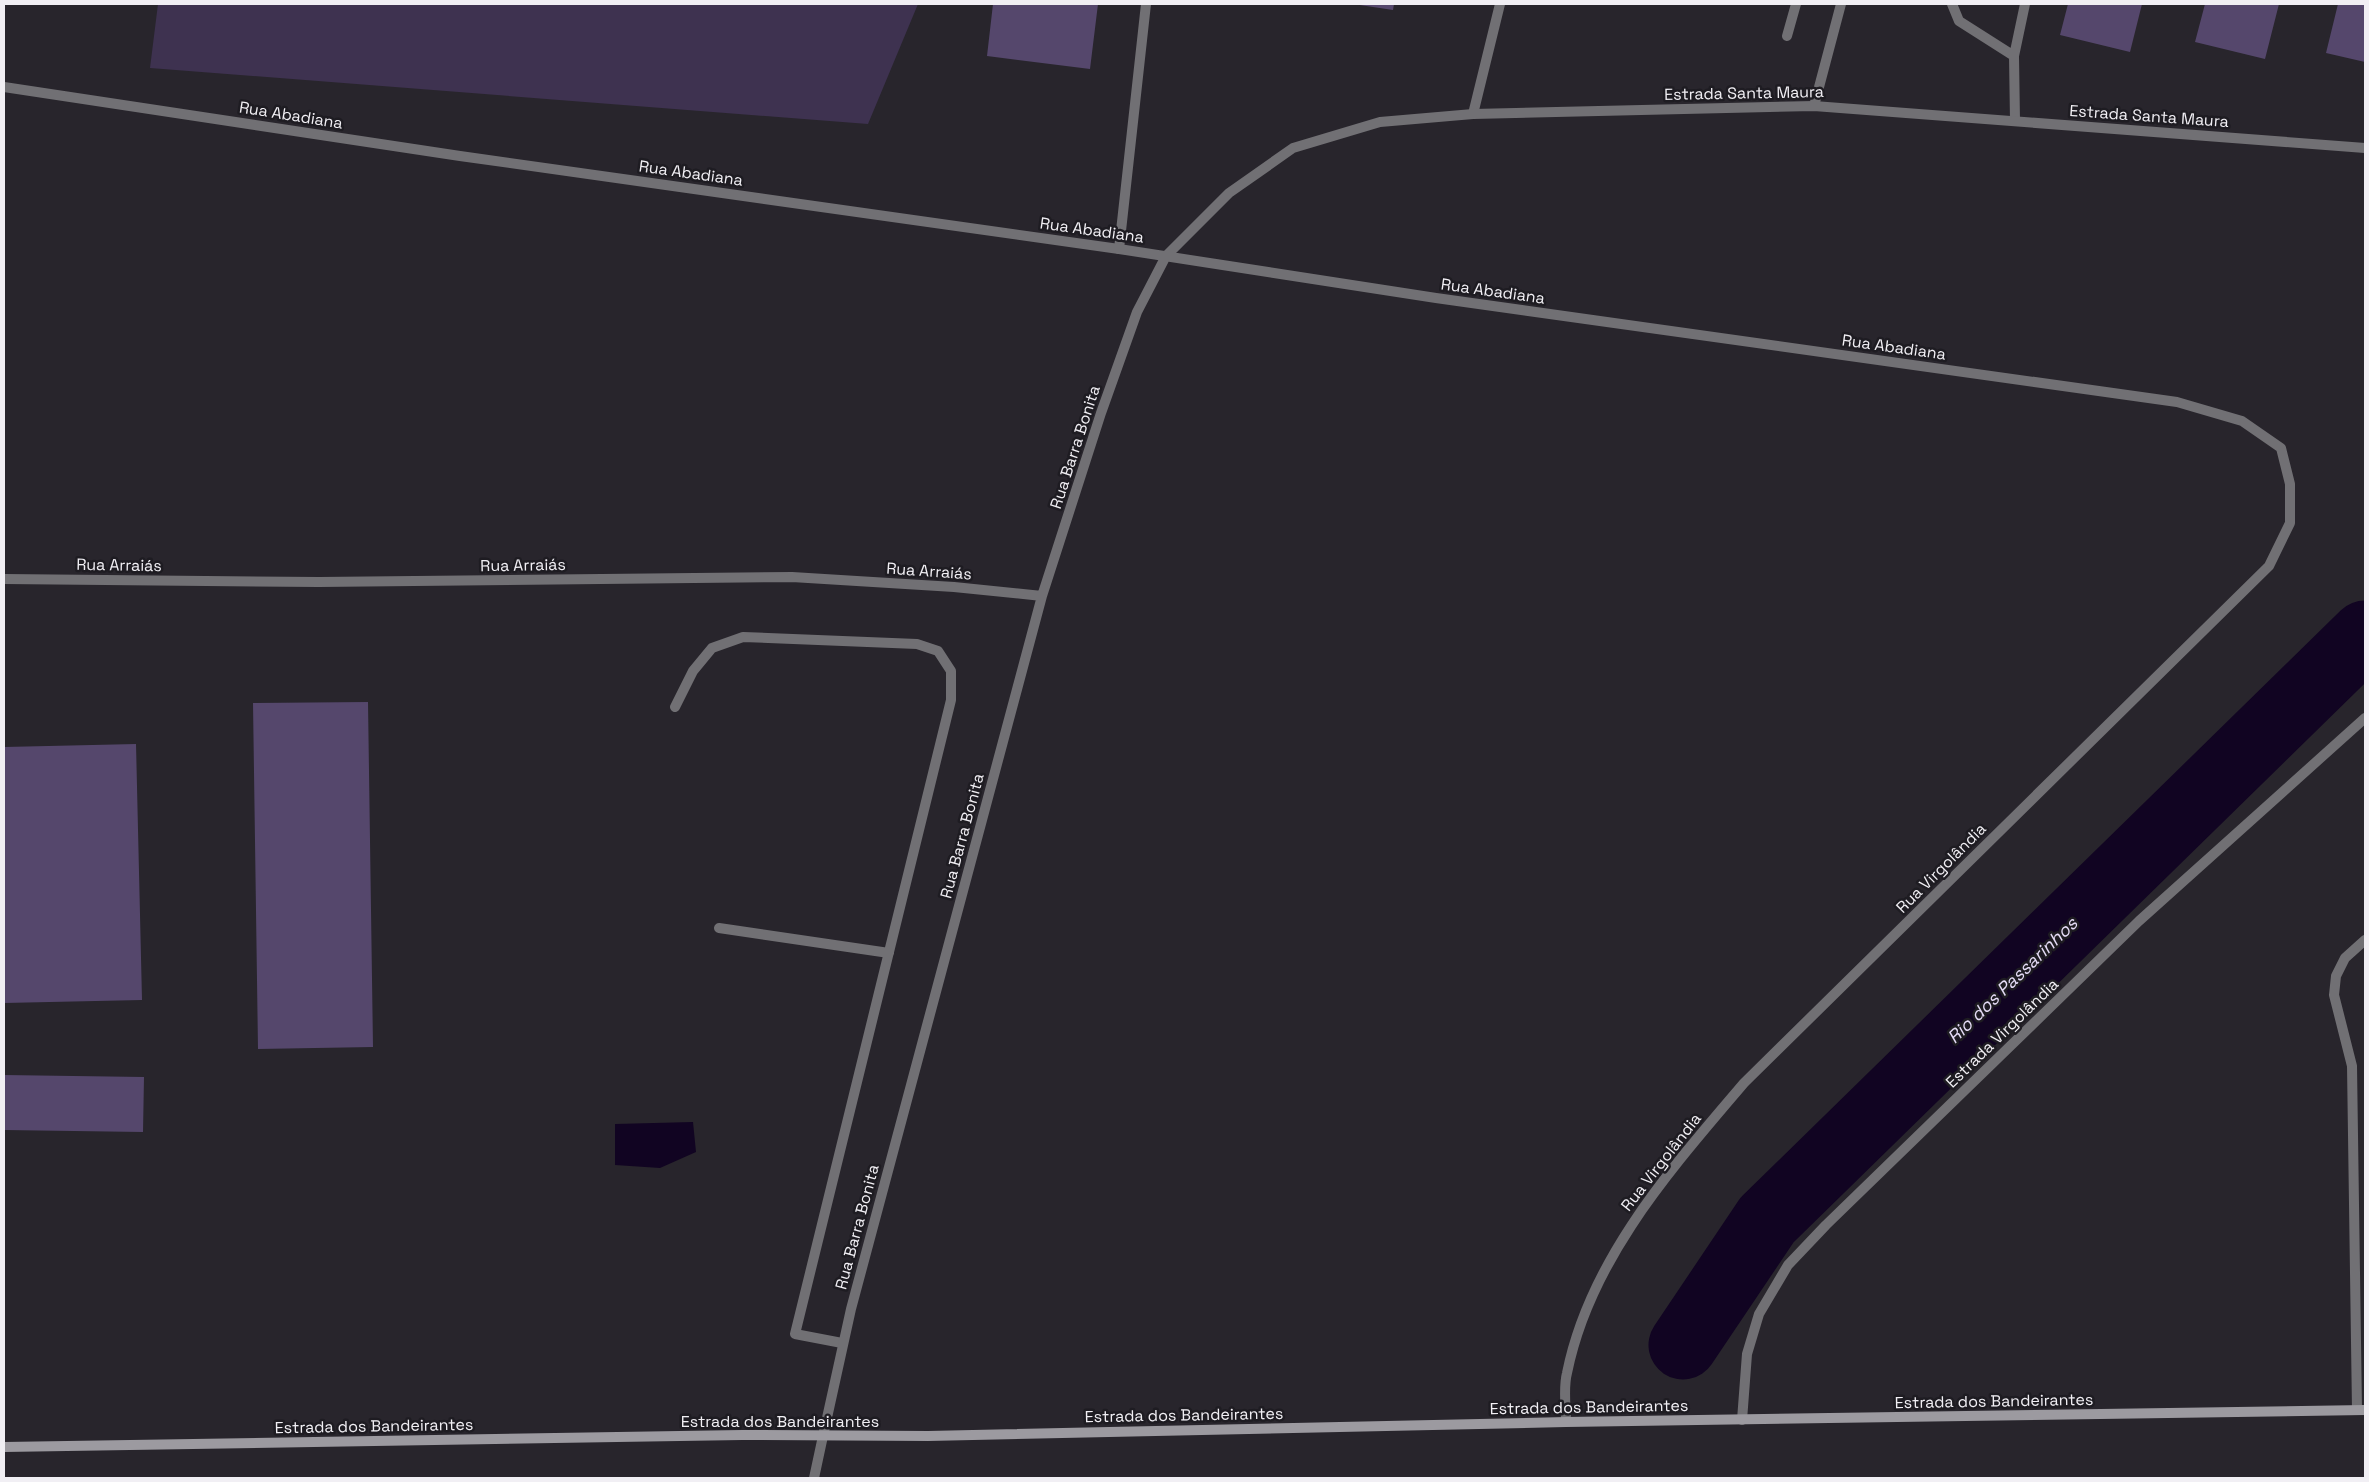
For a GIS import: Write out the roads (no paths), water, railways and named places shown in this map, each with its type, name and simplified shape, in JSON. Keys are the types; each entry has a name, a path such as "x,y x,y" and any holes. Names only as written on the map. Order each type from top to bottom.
{"main road":[{"name":"Estrada dos Bandeirantes","path":"4,1447 722,1435 928,1436 1566,1422 2361,1410"}],"street":[{"path":"1119,248 1146,4"},
{"path":"1473,114 1500,4"},
{"path":"1787,36 1796,4"},
{"path":"1814,106 1841,4"},
{"path":"1952,4 1959,20 2014,56"},
{"path":"2015,121 2014,56 2025,4"},
{"name":"Rua Abadiana","path":"4,87 450,154 1119,248 1436,298 2177,402"},
{"name":"Estrada Santa Maura","path":"1166,256 1230,193 1293,148 1380,122 1473,114 1814,106 2365,148"},
{"name":"Rua Barra Bonita","path":"814,1478 842,1343 1042,596 1101,413 1137,312 1166,256"},
{"name":"Rua Virgolândia","path":"1566,1422 1566,1374 1586,1306 1622,1239 1669,1171 1744,1083 2269,566 2290,523 2290,484 2281,448 2242,421 2177,402"},
{"name":"Rua Arraiás","path":"4,579 320,582 792,577 954,587 1042,596"},
{"path":"675,707 693,671 712,648 744,636 917,644 938,651 951,671 951,700 795,1334 842,1343"},
{"name":"Estrada Virgolândia","path":"1742,1420 1747,1354 1756,1322 1788,1265 1826,1225 2139,921 2365,718"},
{"path":"719,928 889,953"},
{"path":"2361,1410 2352,1066 2334,995 2336,976 2345,958 2365,940"}],"waterway":[{"name":"Rio dos Passarinhos","path":"1683,1345 1767,1220 2365,635"}]}
